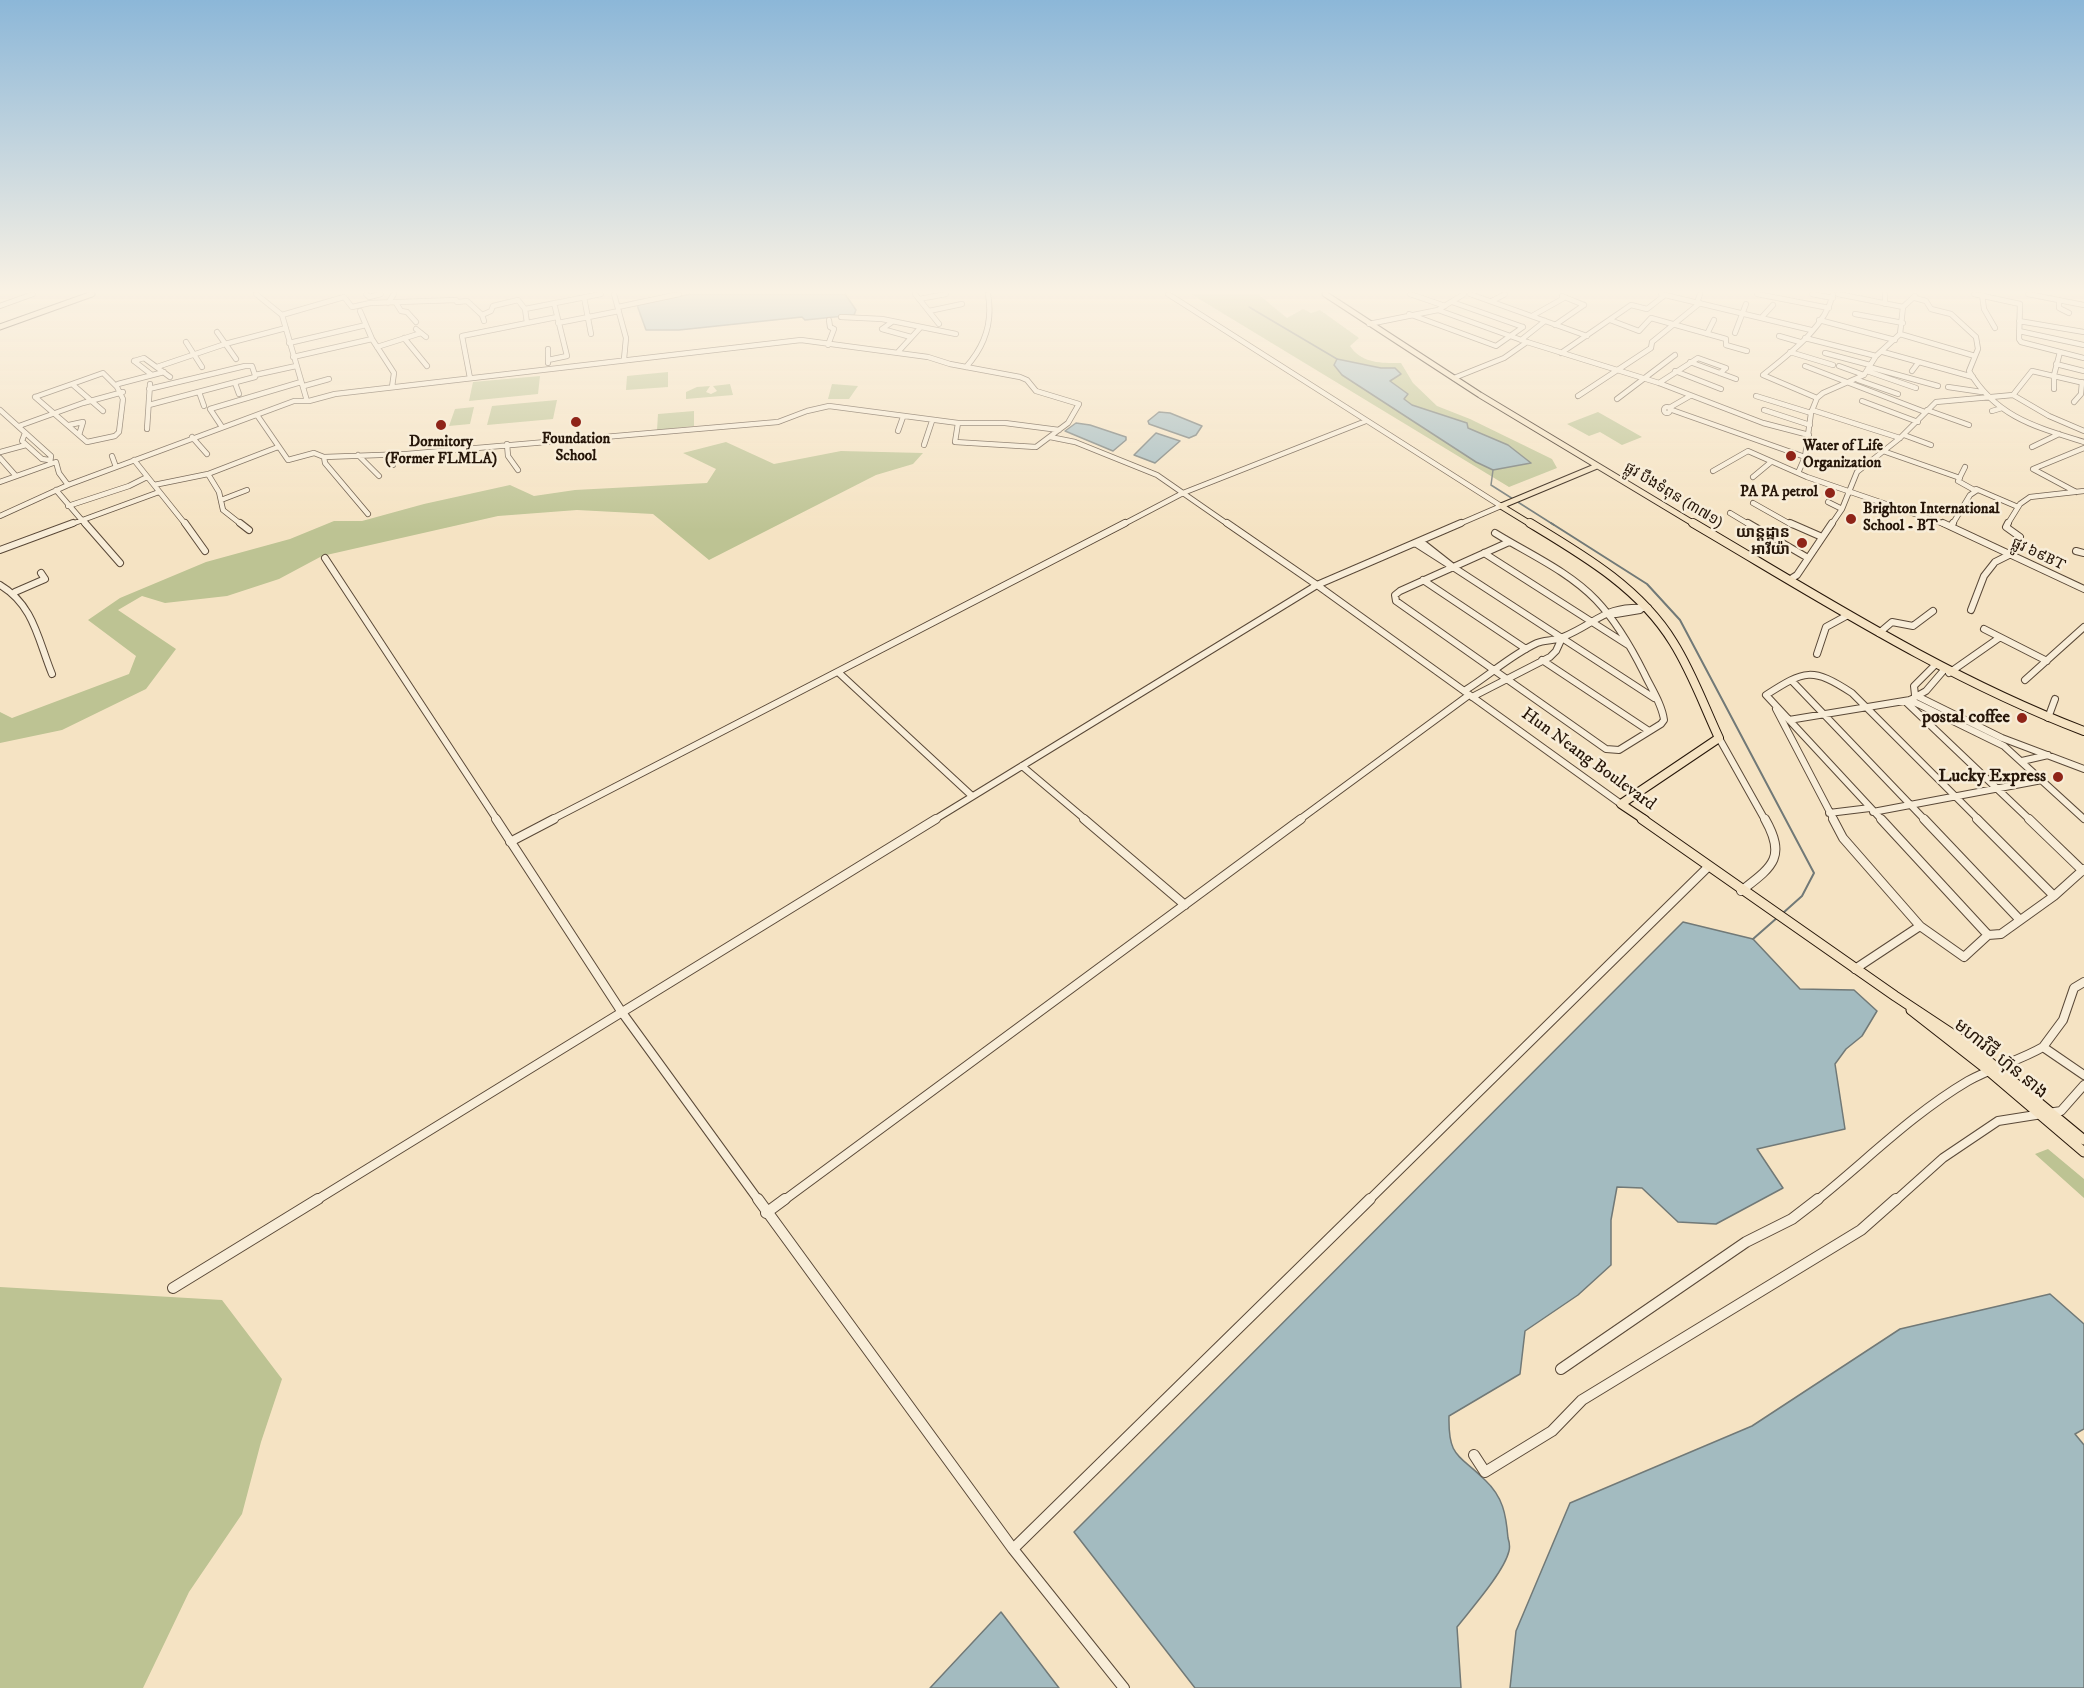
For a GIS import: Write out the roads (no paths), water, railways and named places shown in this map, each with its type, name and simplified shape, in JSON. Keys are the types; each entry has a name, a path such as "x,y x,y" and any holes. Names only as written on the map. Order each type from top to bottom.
{"main road":[{"name":"ផ្លូវ បឹងទំពុន (៣៧១)","path":"1446,373 1597,466 1935,665 1999,697 2084,731"},
{"path":"1501,506 1597,466"},
{"path":"1501,506 1633,591 1672,640 1719,738 1621,804"},
{"name":"Hun Neang Boulevard","path":"1621,804 1895,996"},
{"name":"មហាវិថី ហ៊ុន នាង","path":"1895,996 1993,1068 2084,1152"},
{"path":"1993,1068 2053,1113 2084,1140"}],"street":[{"path":"103,373 118,384 123,392 117,434 90,442 35,397 72,384 103,373"},
{"path":"118,384 161,373"},
{"path":"165,373 170,377"},
{"path":"147,429 149,386 212,373"},
{"path":"149,405 265,373"},
{"path":"299,373 307,401"},
{"path":"392,387 394,373"},
{"path":"469,373 470,378"},
{"path":"0,516 116,466 294,401 511,373"},
{"path":"958,423 955,442 1034,447 1059,430 1073,415 1079,404 1036,391 1027,380 1020,377 997,373"},
{"path":"1291,373 1501,506"},
{"path":"1454,378 1467,373"},
{"path":"1578,396 1613,373"},
{"path":"1626,373 1763,423 1809,435"},
{"path":"1617,399 1650,373"},
{"path":"1659,383 1673,373"},
{"path":"1680,373 1721,389"},
{"path":"1719,373 1736,379"},
{"path":"1767,373 1763,376 1817,398"},
{"path":"1823,373 1969,425"},
{"path":"1798,473 1805,457 1811,411 1817,398 1823,393 1858,380 1865,373"},
{"path":"1876,373 1916,387"},
{"path":"1880,373 1938,386"},
{"path":"1956,373 1973,377"},
{"path":"1971,373 1982,392 2002,408 2032,424 2084,442"},
{"path":"2013,395 2031,373"},
{"path":"2041,373 2083,383 2081,394 2074,402"},
{"path":"2054,375 2054,389"},
{"path":"222,427 210,409 329,379"},
{"path":"1858,380 1898,394"},
{"path":"235,383 239,394"},
{"path":"72,384 103,411"},
{"path":"1948,387 1982,392"},
{"path":"22,429 91,401 123,392"},
{"path":"199,392 204,406"},
{"path":"1789,580 1797,575 1842,509 1858,470 1902,437 1926,411 1940,402 2013,395 2049,416 2082,428"},
{"path":"1690,396 1670,410 1805,457"},
{"path":"1756,396 1931,445"},
{"path":"1862,401 1918,422"},
{"path":"257,415 288,460 314,453 324,457 394,454 778,422 822,406 932,421 994,423 1059,430"},
{"path":"1992,411 2002,408"},
{"path":"0,410 51,456 50,461"},
{"path":"1764,410 1810,424"},
{"path":"898,431 903,417"},
{"path":"924,446 932,421"},
{"path":"510,842 1183,493 1366,421"},
{"path":"69,425 82,422 80,435"},
{"path":"22,429 22,441 42,459 58,463 59,473 68,485"},
{"path":"2032,447 2059,434"},
{"path":"192,437 207,454"},
{"name":"Hun Neang Boulevard","path":"1050,437 1075,442 1157,475 1317,585 1621,804"},
{"path":"507,444 508,456 518,470"},
{"path":"0,452 26,445"},
{"path":"154,485 208,474 278,447"},
{"path":"2076,492 2033,469 2084,448"},
{"name":"ផ្លូវ ៦៩BT","path":"1713,471 1748,451 1849,492 1951,526 2084,589"},
{"path":"1883,451 1960,478"},
{"path":"393,465 394,454"},
{"path":"358,455 379,476"},
{"path":"112,456 116,466"},
{"path":"324,457 325,463 369,514"},
{"path":"0,458 16,476"},
{"path":"134,460 177,512 205,551"},
{"path":"0,482 50,461"},
{"path":"1753,477 1771,462"},
{"path":"1965,467 1959,483 2018,507"},
{"path":"208,474 219,492 223,510 249,530"},
{"path":"68,506 129,486 147,477"},
{"path":"1951,526 1976,489"},
{"path":"56,490 68,506 84,519 120,563"},
{"path":"221,500 247,490"},
{"path":"1971,610 1980,581 1994,564 2006,554 2010,554 2020,537 2006,527 2018,507 2030,497 2084,491"},
{"path":"0,542 2,549 159,492"},
{"path":"1828,502 1842,509"},
{"path":"1753,503 1802,530 1822,537"},
{"path":"173,1288 1317,585 1501,506"},
{"path":"1730,513 1808,558"},
{"path":"1495,533 1583,588 1607,613 1631,647 1664,720 1619,750 1606,748 1396,602 1395,596 1400,591 1509,542"},
{"path":"1418,542 1656,700"},
{"path":"2076,551 2084,553"},
{"path":"1484,553 1631,647"},
{"path":"325,558 621,1011 1013,1549 1124,1688"},
{"path":"15,592 45,579 41,573"},
{"path":"1423,580 1526,649"},
{"path":"0,585 15,592 35,621 45,659 52,674"},
{"path":"766,1213 1468,694 1502,663 1539,642 1562,638 1607,613 1616,614 1646,608"},
{"path":"1879,633 1892,622 1914,626 1933,610"},
{"path":"1817,654 1821,649 1822,634 1826,627 1848,615"},
{"path":"2025,680 2083,628"},
{"path":"1984,629 2047,661"},
{"path":"1468,694 1518,675 1555,652 1562,638"},
{"path":"1789,720 1869,708 1910,699 1926,691 1947,671 1999,638"},
{"path":"1542,660 1649,731"},
{"path":"1910,699 1914,686 1935,665"},
{"path":"838,672 972,796"},
{"path":"1910,699 1997,788 2083,870 2055,896 2001,934 1988,935 1766,695 1807,672 1819,673 1852,693 2055,896"},
{"path":"1480,681 1487,687"},
{"path":"1792,681 2020,920"},
{"path":"1910,699 2002,738 2084,769"},
{"path":"1910,699 2004,746 2084,819"},
{"path":"2048,718 2055,699"},
{"path":"1772,702 1843,838 1920,926 1964,957 1988,935"},
{"path":"1719,738 1778,848 1777,859 1744,892"},
{"path":"2022,761 2048,755"},
{"path":"1022,766 1185,905"},
{"path":"1829,813 1910,805 2042,780"},
{"path":"1013,1549 1708,867"},
{"path":"1855,969 1920,926"},
{"path":"1561,1369 1746,1242 1792,1219 1926,1110 1967,1082 1993,1068 2021,1060 2043,1047 2063,1020 2074,988 2084,982"},
{"path":"2043,1047 2084,1075"},
{"path":"1474,1455 1485,1472 1503,1463 1552,1431 1582,1400 1861,1230 1932,1167 1998,1121 2061,1111 2084,1085"}],"water":[{"path":"1340,373 1400,373 1390,381 1408,394 1404,399 1412,405 1467,423 1468,428 1508,445 1531,463 1493,470 1476,462"},
{"path":"1159,412 1170,413 1202,426 1196,435 1189,438 1149,424 1148,421"},
{"path":"1076,423 1090,425 1126,437 1126,440 1113,451 1065,431"},
{"path":"1156,433 1180,441 1155,463 1134,455"},
{"path":"1683,922 1753,939 1800,989 1854,990 1877,1011 1862,1036 1846,1049 1835,1064 1845,1129 1757,1149 1783,1188 1716,1224 1678,1222 1642,1188 1617,1187 1611,1220 1611,1265 1578,1295 1525,1331 1520,1374 1449,1416 1453,1448 1491,1486 1500,1499 1505,1514 1509,1546 1501,1569 1457,1627 1461,1688 1195,1688 1074,1532"},
{"path":"2050,1294 2084,1324 2084,1429 2075,1434 2084,1445 2084,1688 1510,1688 1516,1631 1570,1503 1752,1426 1900,1329"},
{"path":"1001,1612 1059,1688 930,1688"}],"waterway":[{"path":"1493,470 1491,485 1554,525"},
{"path":"1551,523 1647,584 1680,620 1814,873 1802,896 1783,913"},
{"path":"1753,939 1778,917"}],"place":[{"name":"Foundation School","path":"576,422"},
{"name":"Dormitory (Former FLMLA)","path":"441,425"},
{"name":"Water of Life Organization","path":"1791,456"},
{"name":"PA PA petrol","path":"1830,493"},
{"name":"Brighton International School - BT","path":"1851,519"},
{"name":"យាន្ដដ្ឋាន អារីយ៉ា","path":"1802,543"},
{"name":"postal coffee","path":"2022,718"},
{"name":"Lucky Express","path":"2058,777"}]}
